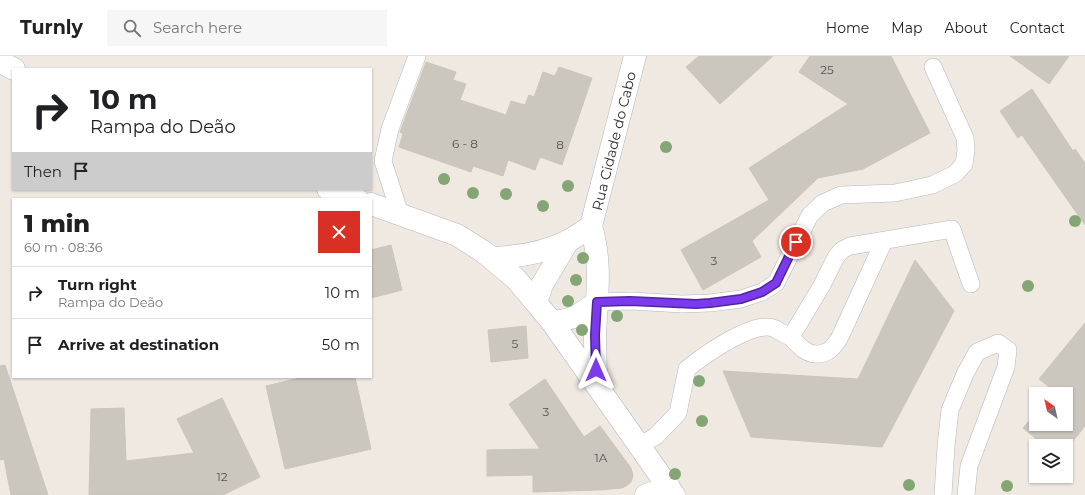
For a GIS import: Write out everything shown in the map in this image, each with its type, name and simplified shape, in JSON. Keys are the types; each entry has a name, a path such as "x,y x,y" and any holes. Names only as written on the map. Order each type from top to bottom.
{"street":[{"name":"Rua Cidade do Cabo","path":"596,384 595,335 599,267 596,242 591,226 635,56"},
{"path":"0,62 12,68"},
{"path":"331,190 355,198"},
{"path":"372,204 457,235 492,258 516,279 552,322 671,491 646,495"},
{"name":"Rua Cidade do Cabo","path":"492,258 523,255 546,250 568,241 591,226"},
{"name":"Rua Cidade do Cabo","path":"536,302 542,285 568,241"},
{"path":"552,322 569,320 583,313 597,302"}],"lane":[{"path":"400,214 383,161 390,129 417,56"},
{"path":"597,302 630,301 682,304 710,303 741,299 762,292 776,283 810,215 823,203 841,195 895,193 932,185 955,174 964,164 966,150 965,138 933,66"},
{"path":"791,337 822,285 836,257 842,250 850,246 952,229 971,284"},
{"path":"639,446 656,436 678,412 687,369 706,354 739,336 767,326 781,331 787,336 791,337 800,348 815,354 829,351 839,340 884,241"},
{"path":"943,495 950,410 964,374 978,352 998,343 1008,350 1006,367 969,466 966,495"}],"building":[{"path":"699,56 773,56 720,104 686,67"},
{"path":"810,56 891,56 930,133 863,169 818,178 752,241 761,257 703,290 681,250 769,200 749,168 848,104 799,72"},
{"path":"1010,56 1069,56 1049,84"},
{"path":"426,62 456,72 453,80 466,84 460,100 506,115 511,101 525,105 529,95 534,97 543,72 555,76 559,67 592,78 562,165 540,157 535,170 508,160 503,176 473,166 471,172 399,147 403,134 400,132"},
{"path":"1032,89 1073,151 1075,149 1085,163 1085,225 1022,135 1018,138 1000,111"},
{"path":"391,245 402,290 372,298 372,250"},
{"path":"915,260 954,311 882,447 751,437 723,371 858,379"},
{"path":"1085,323 1085,426 1073,441 1073,439 1036,439 1023,428 1029,421 1029,431 1073,431 1073,387 1049,387 1039,379"},
{"path":"526,326 528,358 491,362 488,330"},
{"path":"5,365 48,495 11,495 4,459 0,460 0,366"},
{"path":"300,378 355,378 371,449 285,469 266,386"},
{"path":"545,379 584,437 600,426 631,468 633,476 631,482 626,486 622,488 599,490 533,492 533,475 487,476 487,450 540,449 509,404"},
{"path":"222,398 260,477 223,495 89,495 91,409 124,408 126,461 194,453 177,419"}],"route":[{"path":"596,370 595,335 597,302 630,301 696,304 741,299 762,292 776,283 796,242"}]}
